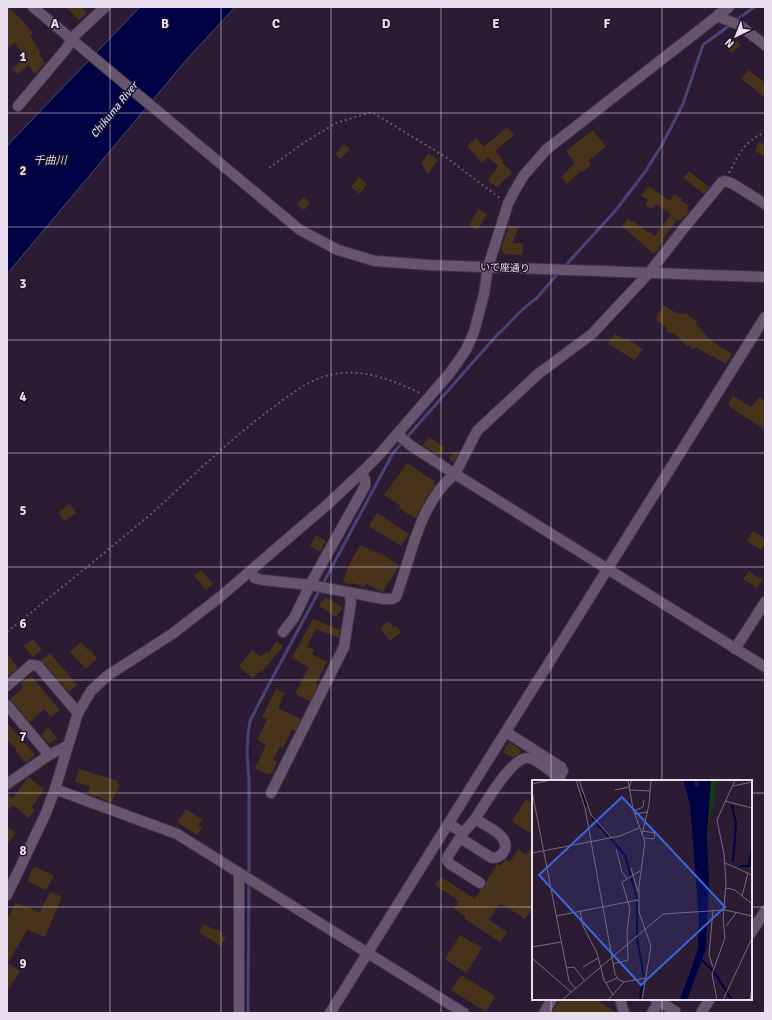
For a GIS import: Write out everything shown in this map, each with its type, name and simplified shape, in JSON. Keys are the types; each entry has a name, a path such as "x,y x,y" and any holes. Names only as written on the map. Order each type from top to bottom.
{"street":[{"path":"33,7 74,41"},
{"path":"18,106 66,49 105,7"},
{"path":"7,894 11,876 46,813 55,789 78,713 91,691 121,666 172,634 220,597 360,474 403,439 428,397 449,374 466,350 472,338 479,315 488,267 508,204 524,174 547,149 729,7"},
{"path":"719,14 722,18 735,23 765,45"},
{"name":"いて座通り","path":"74,41 300,230 319,241 344,252 375,261 429,265 765,277"},
{"path":"250,572 255,578 263,580 317,586 350,593 360,593 384,599 392,599 396,596 403,579 424,516 449,478 455,474 477,431 538,374 592,334 649,273 722,182 725,181 733,184 765,204"},
{"path":"330,1013 765,317"},
{"path":"403,439 455,474 765,667"},
{"path":"283,632 317,586 365,486 365,479 360,474"},
{"path":"272,793 344,647 351,602 350,593"},
{"path":"735,649 765,602"},
{"path":"7,686 31,665 38,666 78,713"},
{"path":"7,705 50,755"},
{"path":"480,883 450,864 447,860 448,856 462,835 475,819 508,770 521,759 529,758 559,780 563,771 557,763 506,732"},
{"path":"7,784 50,755 67,746"},
{"path":"55,789 177,834 464,1013"},
{"path":"449,824 492,858 501,856 506,847 503,838 475,819"},
{"path":"239,1013 245,877"},
{"path":"752,931 765,911"},
{"path":"544,1013 551,1000"},
{"path":"620,1000 624,1013"},
{"path":"652,1013 657,1000 675,1011 674,1013"},
{"path":"701,1013 709,1000"}],"path":[{"path":"269,168 305,142 336,123 372,112 447,158 508,204"},
{"path":"725,181 744,147 750,141 765,132"},
{"path":"7,632 151,514 227,444 262,415 291,394 307,385 330,375 364,374 386,379 428,397"}],"water":[{"name":"千曲川","path":"140,7 235,7 187,59 7,274 7,146"}],"building":[{"path":"7,7 19,17 33,33 30,35 45,63 36,73 34,73 29,65 17,74 12,69 25,58 15,42 7,49"},
{"path":"66,7 81,7 87,13 79,20"},
{"path":"731,36 741,45 732,53 722,44"},
{"path":"749,70 765,83 765,98 741,78"},
{"path":"507,127 514,135 495,151 512,173 498,188 488,181 499,165 498,166 488,157 482,163 467,146 476,138 484,147"},
{"path":"593,130 606,147 588,161 591,165 582,172 581,171 567,184 561,177 575,163 566,151"},
{"path":"759,142 765,145 765,156 755,151"},
{"path":"344,144 350,149 341,159 335,154"},
{"path":"429,153 438,160 428,174 421,163"},
{"path":"689,171 709,187 704,194 683,178"},
{"path":"359,177 367,184 360,194 351,187"},
{"path":"648,186 670,201 674,194 689,206 687,209 690,210 680,221 677,219 663,239 664,241 654,254 622,226 628,219 632,222 633,220 648,233 649,232 655,236 671,214 655,204 652,209 645,205 648,200 641,196"},
{"path":"303,197 310,203 304,210 297,204"},
{"path":"478,209 487,214 478,230 469,226"},
{"path":"509,225 518,227 513,243 523,243 522,255 505,254 501,249"},
{"path":"663,305 676,313 687,314 697,322 696,324 709,339 732,354 726,364 696,347 693,350 675,334 667,332 667,328 656,320"},
{"path":"615,334 625,340 626,338 643,349 635,360 608,344"},
{"path":"733,396 752,407 759,397 765,401 765,430 730,407 731,406 728,404"},
{"path":"429,437 445,448 439,456 423,445"},
{"path":"454,451 458,454 454,462 449,459"},
{"path":"407,463 434,481 432,483 436,485 427,496 416,518 399,508 401,506 384,495"},
{"path":"70,504 76,513 64,521 58,512"},
{"path":"377,513 409,534 401,546 369,526"},
{"path":"753,531 765,539 765,544 761,550 747,541"},
{"path":"316,535 326,541 320,552 310,546"},
{"path":"360,545 383,555 399,565 383,592 366,583 365,587 343,582 347,569"},
{"path":"201,570 213,584 206,590 194,576"},
{"path":"749,571 762,580 757,588 743,579"},
{"path":"325,597 343,608 336,617 319,606"},
{"path":"313,619 340,630 339,638 316,629 307,647 314,650 312,654 327,662 316,683 318,685 310,701 295,694 309,667 292,658"},
{"path":"389,621 393,627 396,626 401,632 390,641 380,628"},
{"path":"33,639 42,650 33,657 24,646"},
{"path":"277,641 283,646 262,672 260,671 253,679 239,666 252,650 261,657 266,651 268,653"},
{"path":"81,642 88,650 90,649 97,659 86,669 70,652"},
{"path":"7,653 18,668 7,677"},
{"path":"50,653 77,685 69,692 41,660"},
{"path":"31,676 60,710 51,717 44,709 30,722 10,699 24,687 20,683"},
{"path":"276,689 285,693 278,708 301,719 295,731 292,729 283,748 280,746 273,760 277,762 272,774 270,773 269,775 255,768 266,745 257,740 267,720 262,717"},
{"path":"7,723 35,755 26,763 15,751 17,750 7,740"},
{"path":"48,727 57,738 49,744 41,735"},
{"path":"509,742 521,750 519,754 513,758 503,752"},
{"path":"79,769 118,781 117,783 120,784 111,803 88,794 90,786 75,782"},
{"path":"28,777 44,789 32,807 35,810 29,818 13,805 7,811 7,794 13,798"},
{"path":"526,799 532,803 532,834 512,821"},
{"path":"186,809 203,820 198,826 202,828 197,835 177,822"},
{"path":"7,826 16,833 7,844"},
{"path":"532,846 532,909 525,919 500,903 489,920 507,932 500,942 465,919 466,917 454,909 459,901 435,885 441,877 475,899 481,889 485,887 486,882 497,864 500,866 506,859 510,862 518,849 526,855"},
{"path":"34,866 54,876 46,890 27,881"},
{"path":"50,892 62,897 45,937 27,930 8,963 20,971 7,992 7,919 16,903 40,912"},
{"path":"204,924 223,933 221,935 226,938 220,946 199,932"},
{"path":"460,935 482,948 466,973 445,959"},
{"path":"461,975 495,996 486,1012 451,990"},
{"path":"559,1000 597,1000 617,1013 552,1013"}],"waterway":[{"path":"564,267 616,210 645,172 662,145 683,104 703,45 754,7"},
{"path":"249,875 249,781 247,752 250,721 393,453 497,335 526,306 536,299 559,272"},
{"path":"248,1013 249,881"}],"water label":[{"name":"Chikuma River","path":"114,110"}]}
